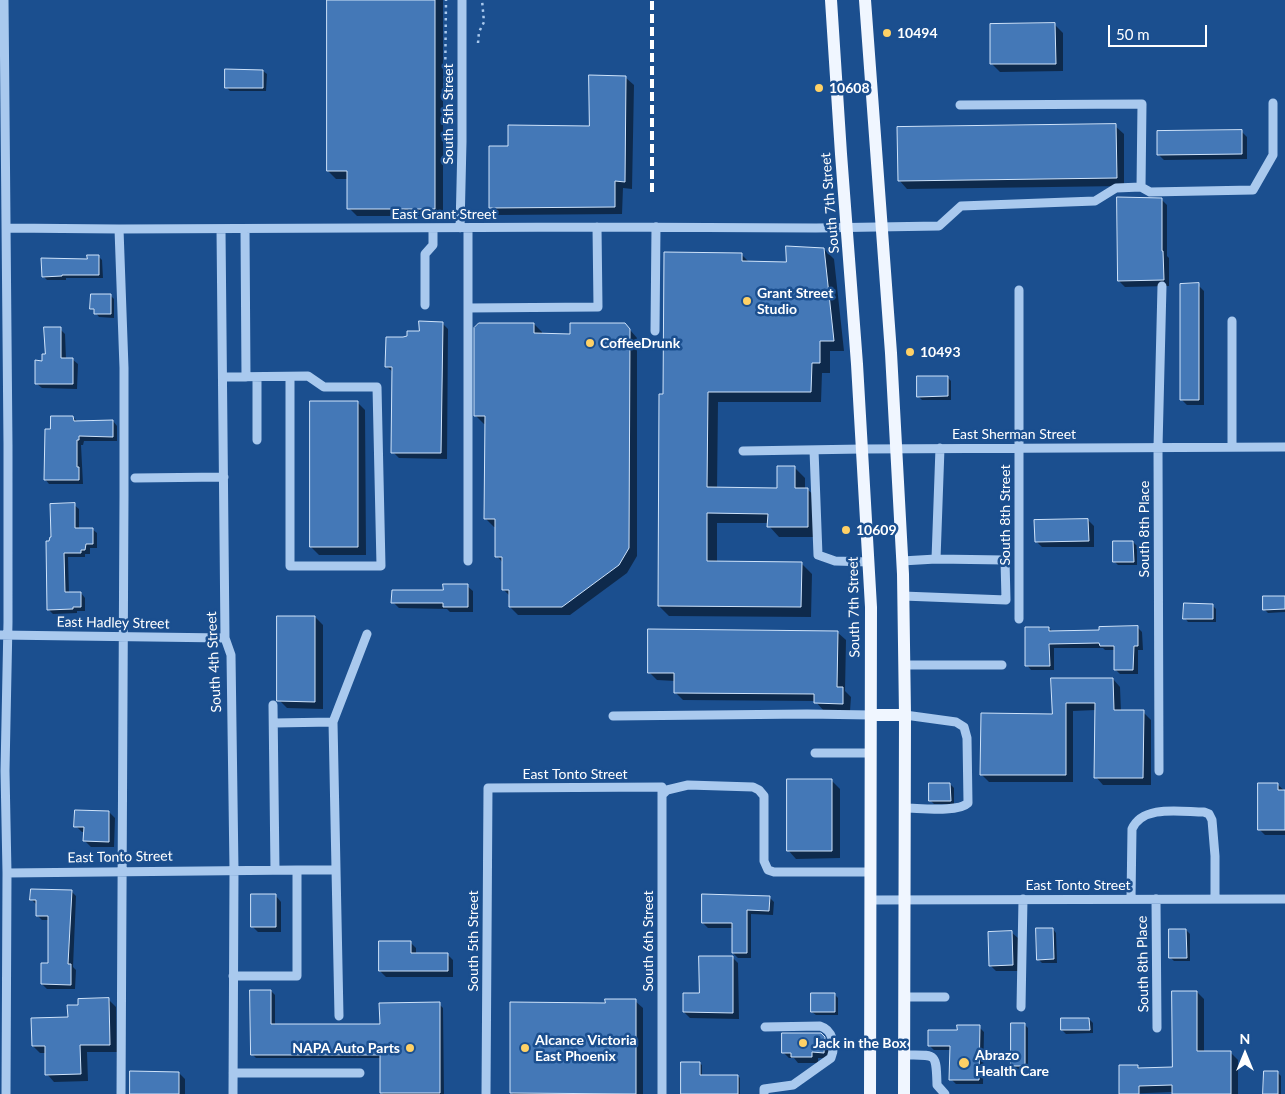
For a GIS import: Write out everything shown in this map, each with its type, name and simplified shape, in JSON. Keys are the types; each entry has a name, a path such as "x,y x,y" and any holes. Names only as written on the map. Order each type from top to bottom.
{"main road":[{"name":"South 7th Street","path":"831,0 869,562 871,715 870,1094"},
{"path":"865,0 897,448 902,561 905,665 904,1094"},
{"path":"871,715 905,715"}],"street":[{"path":"4,0 2,183 6,228 4,480 5,772 3,852 7,873 6,1094"},
{"name":"South 5th Street","path":"462,0 462,142 468,308 468,561"},
{"name":"East Grant Street","path":"6,228 847,228 939,226 961,206 1095,201 1116,188 1141,187 1150,192 1253,190 1273,154 1274,103"},
{"path":"960,105 1142,104 1141,187"},
{"path":"468,308 598,306 597,227"},
{"path":"655,331 656,227"},
{"path":"424,304 425,254 433,246 433,228"},
{"path":"119,229 124,368 121,1094"},
{"name":"South 4th Street","path":"221,229 225,638 231,655 234,870 232,1094"},
{"path":"245,229 246,377"},
{"name":"South 8th Place","path":"1159,772 1158,448 1162,286"},
{"name":"South 8th Street","path":"1019,290 1019,619"},
{"path":"1232,321 1232,447"},
{"path":"222,377 257,377 290,376 308,376 324,387 377,387 381,566 290,566 290,376"},
{"path":"257,377 257,440"},
{"name":"East Sherman Street","path":"744,451 897,448 1285,447"},
{"path":"936,559 940,448"},
{"path":"814,450 818,555 835,561 869,562"},
{"path":"135,478 224,477"},
{"path":"902,561 936,559 1005,560 1006,600 903,596"},
{"path":"339,1016 333,722 366,634"},
{"name":"East Hadley Street","path":"4,635 225,638"},
{"path":"905,665 1002,665"},
{"path":"274,705 275,870"},
{"path":"614,716 871,715"},
{"path":"905,715 956,722 964,727 967,738 968,803 964,807 948,809 905,808"},
{"path":"274,723 333,722"},
{"path":"815,753 871,753"},
{"path":"662,791 688,785 753,787 764,796 764,861 768,870 774,872 871,872"},
{"name":"South 5th Street","path":"486,1094 488,788"},
{"name":"East Tonto Street","path":"488,788 662,791"},
{"name":"South 6th Street","path":"662,791 662,1094"},
{"path":"1130,899 1132,829 1135,822 1141,816 1157,812 1204,812 1209,814 1212,820 1215,856 1215,899"},
{"path":"233,976 297,976 296,870"},
{"name":"East Tonto Street","path":"7,873 336,870"},
{"path":"1021,1007 1023,899"},
{"name":"South 8th Place","path":"1156,899 1158,1028"},
{"name":"East Tonto Street","path":"871,900 1285,899"},
{"path":"905,997 945,997"},
{"path":"764,1092 793,1085 831,1058 834,1052 832,1036 826,1028 820,1026 765,1028"},
{"path":"904,1055 930,1055 935,1058 937,1085 945,1094"},
{"path":"233,1073 360,1073"}],"path":[{"path":"445,92 446,0"},
{"path":"478,43 479,32 484,22 482,0"}],"building":[{"path":"327,0 435,0 435,209 347,209 347,171 327,171"},
{"path":"1055,23 1056,64 990,64 990,24"},
{"path":"225,69 263,70 263,88 225,88"},
{"path":"589,75 626,76 625,182 615,181 615,207 489,208 489,146 508,146 508,125 589,126"},
{"path":"1116,124 1117,178 898,181 897,127"},
{"path":"1242,130 1242,154 1157,155 1157,131"},
{"path":"1117,197 1162,198 1164,280 1118,281"},
{"path":"786,246 824,248 834,341 820,341 820,363 812,363 811,392 708,392 707,487 777,488 777,466 795,466 795,488 808,488 808,527 767,527 768,514 707,513 707,561 802,562 801,607 658,606 659,394 663,394 664,252 742,253 742,261 786,262"},
{"path":"87,255 99,255 99,275 42,277 41,258 87,259"},
{"path":"1199,283 1199,400 1180,400 1180,284"},
{"path":"91,294 111,294 111,314 94,314 94,309 90,309"},
{"path":"419,321 443,322 441,453 391,453 392,367 385,367 386,337 403,337 407,336 407,331 419,331"},
{"path":"479,323 534,323 534,333 570,334 570,323 625,323 630,329 629,548 619,565 562,607 509,607 509,590 502,590 502,557 495,557 495,519 484,519 485,416 474,416 474,328"},
{"path":"44,327 61,327 61,358 73,358 73,384 35,384 35,360 42,361 42,354 45,354"},
{"path":"917,376 948,376 948,396 917,397"},
{"path":"310,401 358,401 358,547 310,547"},
{"path":"51,416 73,416 74,421 113,420 113,437 79,436 79,440 77,440 77,467 79,467 79,480 44,480 45,429 50,429"},
{"path":"75,503 75,528 93,528 93,544 86,544 85,550 81,550 81,553 64,553 65,592 81,592 81,607 47,610 46,541 49,541 51,537 50,504"},
{"path":"1088,519 1089,541 1035,542 1034,520"},
{"path":"1113,541 1133,541 1134,562 1113,562"},
{"path":"443,584 468,584 468,607 443,607 443,603 391,603 392,590 443,590"},
{"path":"1263,596 1285,596 1285,609 1263,610"},
{"path":"1184,603 1213,604 1213,619 1183,619"},
{"path":"277,616 315,616 315,702 277,701"},
{"path":"1138,626 1138,646 1134,646 1133,670 1114,670 1114,646 1100,646 1099,643 1049,644 1050,666 1025,666 1025,627 1049,627 1049,631 1099,630 1099,627"},
{"path":"648,629 838,631 837,687 843,687 843,704 814,703 814,694 674,693 674,673 648,673"},
{"path":"1051,678 1113,678 1114,710 1144,710 1143,778 1094,778 1095,703 1066,703 1066,775 980,775 981,713 1052,714"},
{"path":"787,779 832,779 832,851 787,851"},
{"path":"929,783 950,783 951,801 929,801"},
{"path":"1258,783 1278,783 1278,790 1285,790 1285,830 1258,830"},
{"path":"75,810 109,811 109,842 83,841 84,827 74,827"},
{"path":"31,889 72,890 68,964 71,964 71,985 41,984 41,963 48,963 48,916 36,916 36,900 30,900"},
{"path":"251,894 276,894 276,927 251,927"},
{"path":"702,894 770,896 769,911 747,910 747,953 732,953 732,923 702,923"},
{"path":"1036,928 1053,928 1054,959 1037,960"},
{"path":"1169,929 1186,929 1187,958 1169,958"},
{"path":"1012,931 1013,965 989,966 988,932"},
{"path":"379,941 411,941 411,953 448,953 448,971 379,971"},
{"path":"699,956 733,956 733,1013 683,1012 683,993 699,993"},
{"path":"250,990 271,990 271,1024 380,1024 379,1003 440,1002 440,1093 380,1093 380,1055 251,1055"},
{"path":"1172,991 1197,991 1197,1051 1231,1051 1231,1094 1172,1094 1172,1085 1139,1086 1139,1094 1119,1094 1119,1065 1138,1065 1138,1068 1172,1067"},
{"path":"811,993 835,993 835,1012 811,1012"},
{"path":"109,998 110,1045 80,1045 81,1074 45,1075 45,1046 32,1046 31,1018 68,1017 67,1005 78,1005 78,999"},
{"path":"605,999 636,999 636,1094 510,1093 510,1002 605,1003"},
{"path":"1061,1018 1089,1018 1090,1030 1061,1030"},
{"path":"1011,1023 1025,1023 1025,1066 1011,1066"},
{"name":"Abrazo Health Care","path":"957,1025 980,1025 979,1080 949,1080 950,1046 928,1046 928,1030 957,1030"},
{"name":"Jack in the Box","path":"782,1033 821,1033 825,1037 824,1053 812,1052 812,1057 791,1057 791,1053 782,1053"},
{"path":"681,1062 700,1062 700,1075 738,1075 738,1094 681,1094"},
{"path":"130,1071 179,1072 179,1094 130,1094"},
{"path":"1264,1071 1278,1071 1278,1094 1263,1094"}],"railway":[{"path":"652,0 652,192"}],"place":[{"name":"10494","path":"887,33"},
{"name":"10608","path":"819,88"},
{"name":"Grant Street Studio","path":"747,301"},
{"name":"CoffeeDrunk","path":"590,343"},
{"name":"10493","path":"910,352"},
{"name":"10609","path":"846,530"},
{"name":"Jack in the Box","path":"803,1043"},
{"name":"NAPA Auto Parts","path":"410,1048"},
{"name":"Alcance Victoria East Phoenix","path":"525,1048"},
{"name":"Abrazo Health Care","path":"964,1063"}]}
